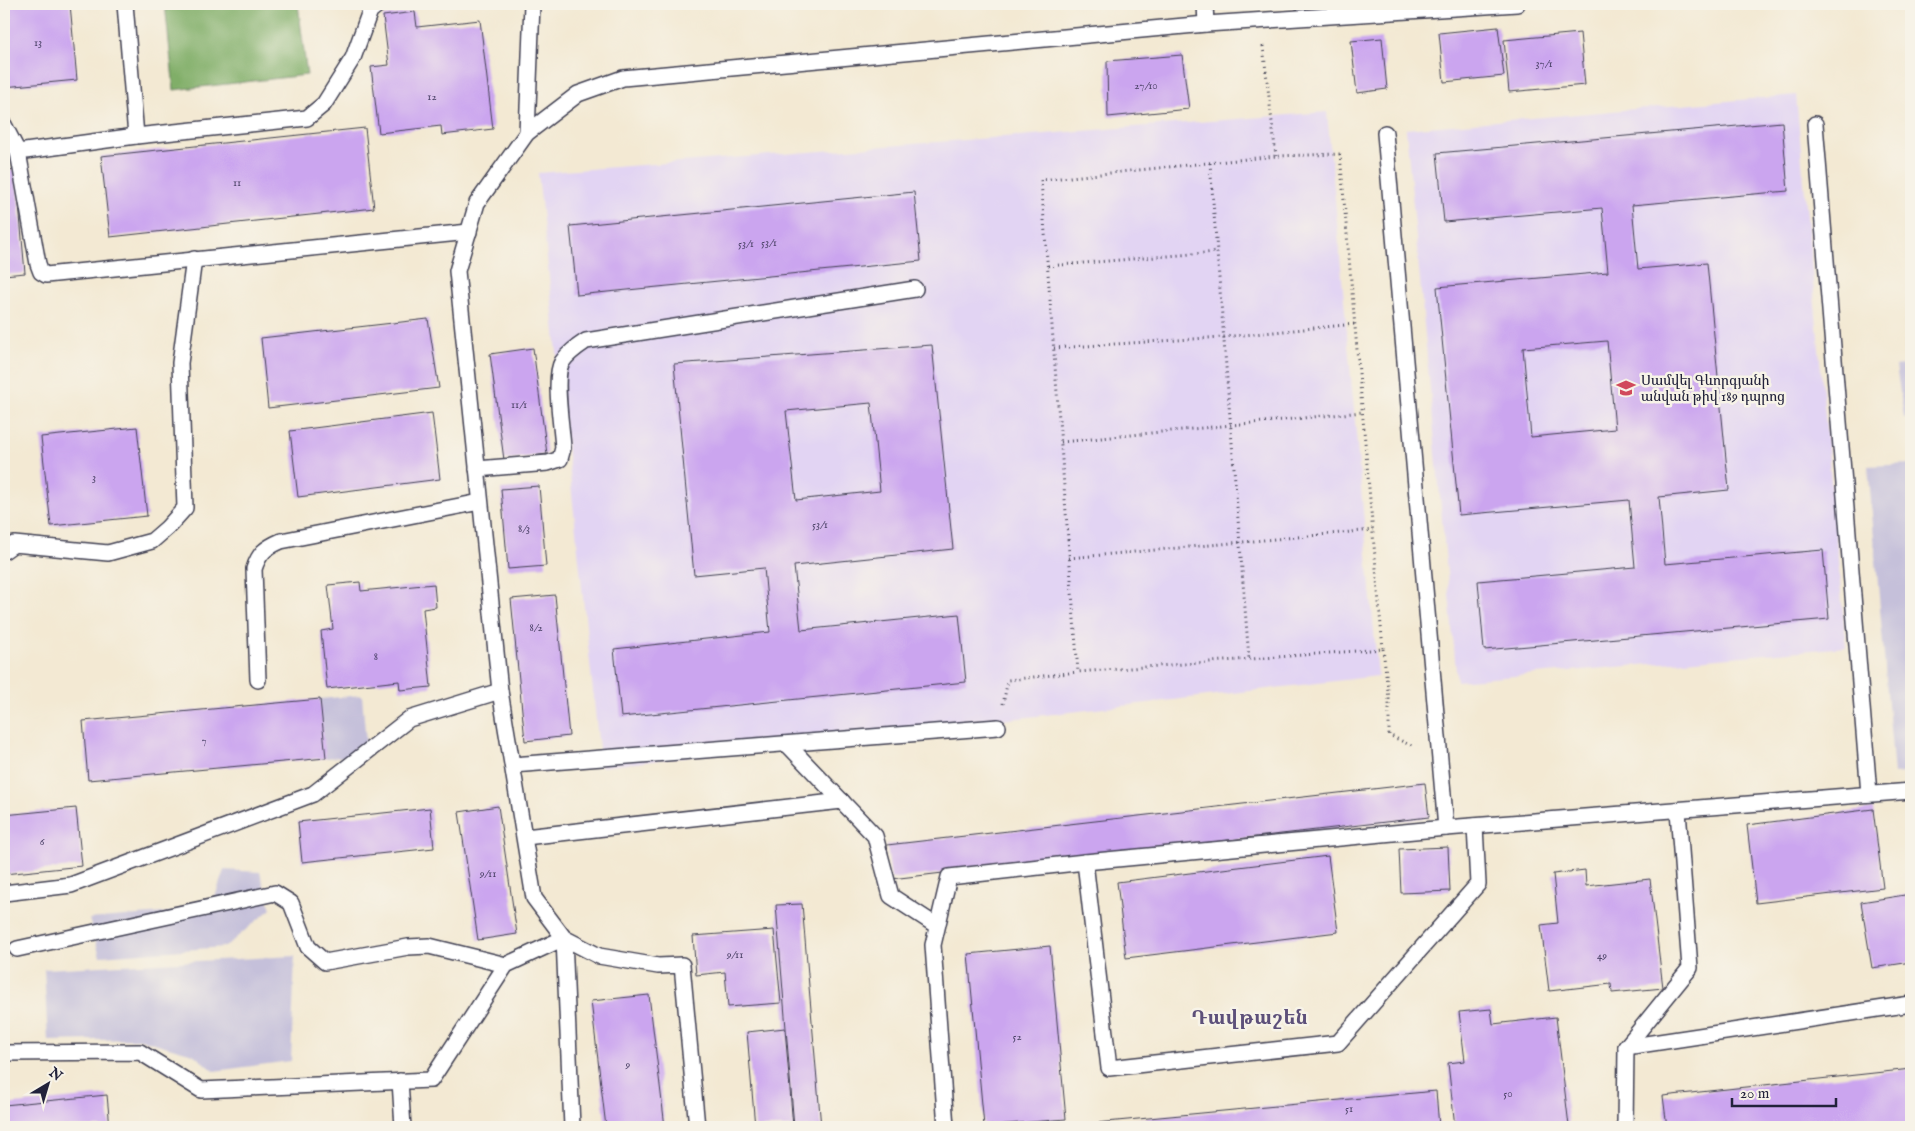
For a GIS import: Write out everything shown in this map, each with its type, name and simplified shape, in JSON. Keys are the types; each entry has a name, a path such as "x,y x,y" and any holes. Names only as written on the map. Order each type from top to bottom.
{"lane":[{"path":"124,4 136,136"},
{"path":"18,152 136,136 307,118 324,104 354,58 370,11 379,4"},
{"path":"527,133 532,4"},
{"path":"1205,4 1206,24"},
{"path":"697,1127 682,965 658,966 599,956 564,938 534,898 500,690 457,271 477,203 527,133 578,94 622,78 1206,24 1517,4"},
{"path":"1815,124 1869,794"},
{"path":"4,125 18,152 38,264 41,272 46,275 469,232"},
{"path":"1385,133 1446,828"},
{"path":"4,552 14,544 108,553 152,541 185,508 180,363 194,259"},
{"path":"477,470 548,463 560,459 563,448 558,376 562,363 567,356 572,350 586,341 915,289"},
{"path":"258,680 254,569 258,557 270,546 281,541 480,502"},
{"path":"4,893 71,885 313,794 409,719 500,690"},
{"path":"513,765 998,727"},
{"path":"787,744 875,836 891,896 938,926"},
{"path":"946,1127 933,945 949,877 1085,862 1446,828 1911,791"},
{"path":"525,837 842,801"},
{"path":"1624,1127 1626,1047 1690,968 1678,811"},
{"path":"1085,862 1109,1068 1338,1043 1478,884 1475,826"},
{"path":"17,950 275,893 291,903 308,947 326,962 408,947 429,946 506,965"},
{"path":"4,1053 140,1052 200,1090 430,1080 506,965 564,938"},
{"path":"564,938 572,1127"},
{"path":"1626,1047 1911,1004"},
{"path":"400,1080 403,1127"}],"path":[{"path":"1260,21 1276,156"},
{"path":"1078,672 1041,180 1276,156 1340,154 1389,698 1389,735 1439,758"},
{"path":"1210,163 1249,659"},
{"path":"1048,266 1216,252"},
{"path":"1054,348 1223,337 1355,324"},
{"path":"1061,442 1363,412"},
{"path":"1069,558 1373,530"},
{"path":"998,727 1008,680 1078,672 1383,648"}],"shaded area":[{"name":"Սամվել Գևորգյանի անվան թիվ 189 դպրոց","path":"1796,95 1846,647 1457,681 1406,129"},
{"path":"1327,112 1378,676 601,767 538,173"},
{"path":"1911,363 1911,417 1904,418 1896,366"},
{"path":"1911,464 1911,772 1894,774 1868,466"},
{"path":"362,695 367,755 326,758 320,699"},
{"path":"224,870 260,872 271,909 225,947 100,956 89,919 211,909"},
{"path":"295,956 291,1061 214,1071 193,1054 140,1039 48,1041 44,969"}],"green space":[{"path":"165,4 298,4 307,75 174,90"}],"building":[{"path":"4,4 70,4 77,80 4,87"},
{"path":"415,12 417,27 480,20 493,129 442,135 441,126 379,133 371,67 389,65 383,16"},
{"path":"1498,27 1504,76 1444,82 1439,33"},
{"path":"1580,33 1585,85 1509,92 1504,40"},
{"path":"1382,38 1387,89 1357,93 1351,41"},
{"path":"1182,55 1189,109 1108,117 1107,61"},
{"path":"1782,122 1788,191 1632,205 1638,269 1707,263 1729,490 1659,497 1665,564 1823,550 1829,619 1484,650 1478,581 1635,567 1629,500 1459,515 1437,287 1608,272 1602,208 1444,222 1437,153","holes":["1607,341 1615,429 1531,437 1523,348"]},
{"path":"365,128 374,208 110,237 101,156"},
{"path":"16,170 25,273 4,275 4,171"},
{"path":"914,192 921,261 577,295 570,226"},
{"path":"428,319 439,388 268,408 261,338"},
{"path":"932,345 953,549 794,566 801,630 959,614 966,682 621,717 614,649 770,632 764,568 694,575 674,364","holes":["871,403 880,491 796,500 786,411"]},
{"path":"533,348 547,454 504,460 490,354"},
{"path":"432,413 440,479 298,497 290,431"},
{"path":"137,427 147,516 51,526 41,437"},
{"path":"539,486 546,566 508,569 501,489"},
{"path":"360,582 361,591 434,584 436,607 423,609 431,687 400,690 399,681 327,689 321,631 333,629 328,585"},
{"path":"555,595 569,736 525,741 511,599"},
{"path":"320,699 326,758 88,780 83,721"},
{"path":"1425,783 1429,817 891,879 887,845"},
{"path":"498,806 517,934 478,940 459,812"},
{"path":"76,808 82,866 4,874 4,815"},
{"path":"430,808 434,848 302,862 298,822"},
{"path":"1873,809 1883,888 1756,903 1747,825"},
{"path":"1448,847 1450,891 1401,893 1399,849"},
{"path":"1328,856 1338,932 1126,958 1117,882"},
{"path":"1585,870 1586,886 1650,879 1663,988 1612,993 1611,984 1549,991 1541,925 1558,923 1553,874"},
{"path":"1911,894 1911,962 1872,968 1861,902"},
{"path":"802,904 821,1127 794,1127 776,905"},
{"path":"774,930 781,1003 728,1007 725,972 696,975 693,936"},
{"path":"1050,946 1066,1119 984,1126 968,954"},
{"path":"649,995 665,1127 606,1127 591,1001"},
{"path":"1491,1009 1493,1024 1556,1017 1569,1126 1518,1127 1518,1122 1455,1127 1448,1063 1465,1061 1459,1012"},
{"path":"785,1028 793,1127 755,1127 747,1032"},
{"path":"1911,1069 1911,1127 1667,1127 1663,1096"},
{"path":"1436,1091 1439,1127 1085,1127 1085,1124"},
{"path":"107,1095 110,1127 4,1127 4,1105"}],"place":[{"name":"Սամվել Գևորգյանի անվան թիվ 189 դպրոց","path":"1626,388"}],"district":[{"name":"Դավթաշեն","path":"1250,1017"}]}
